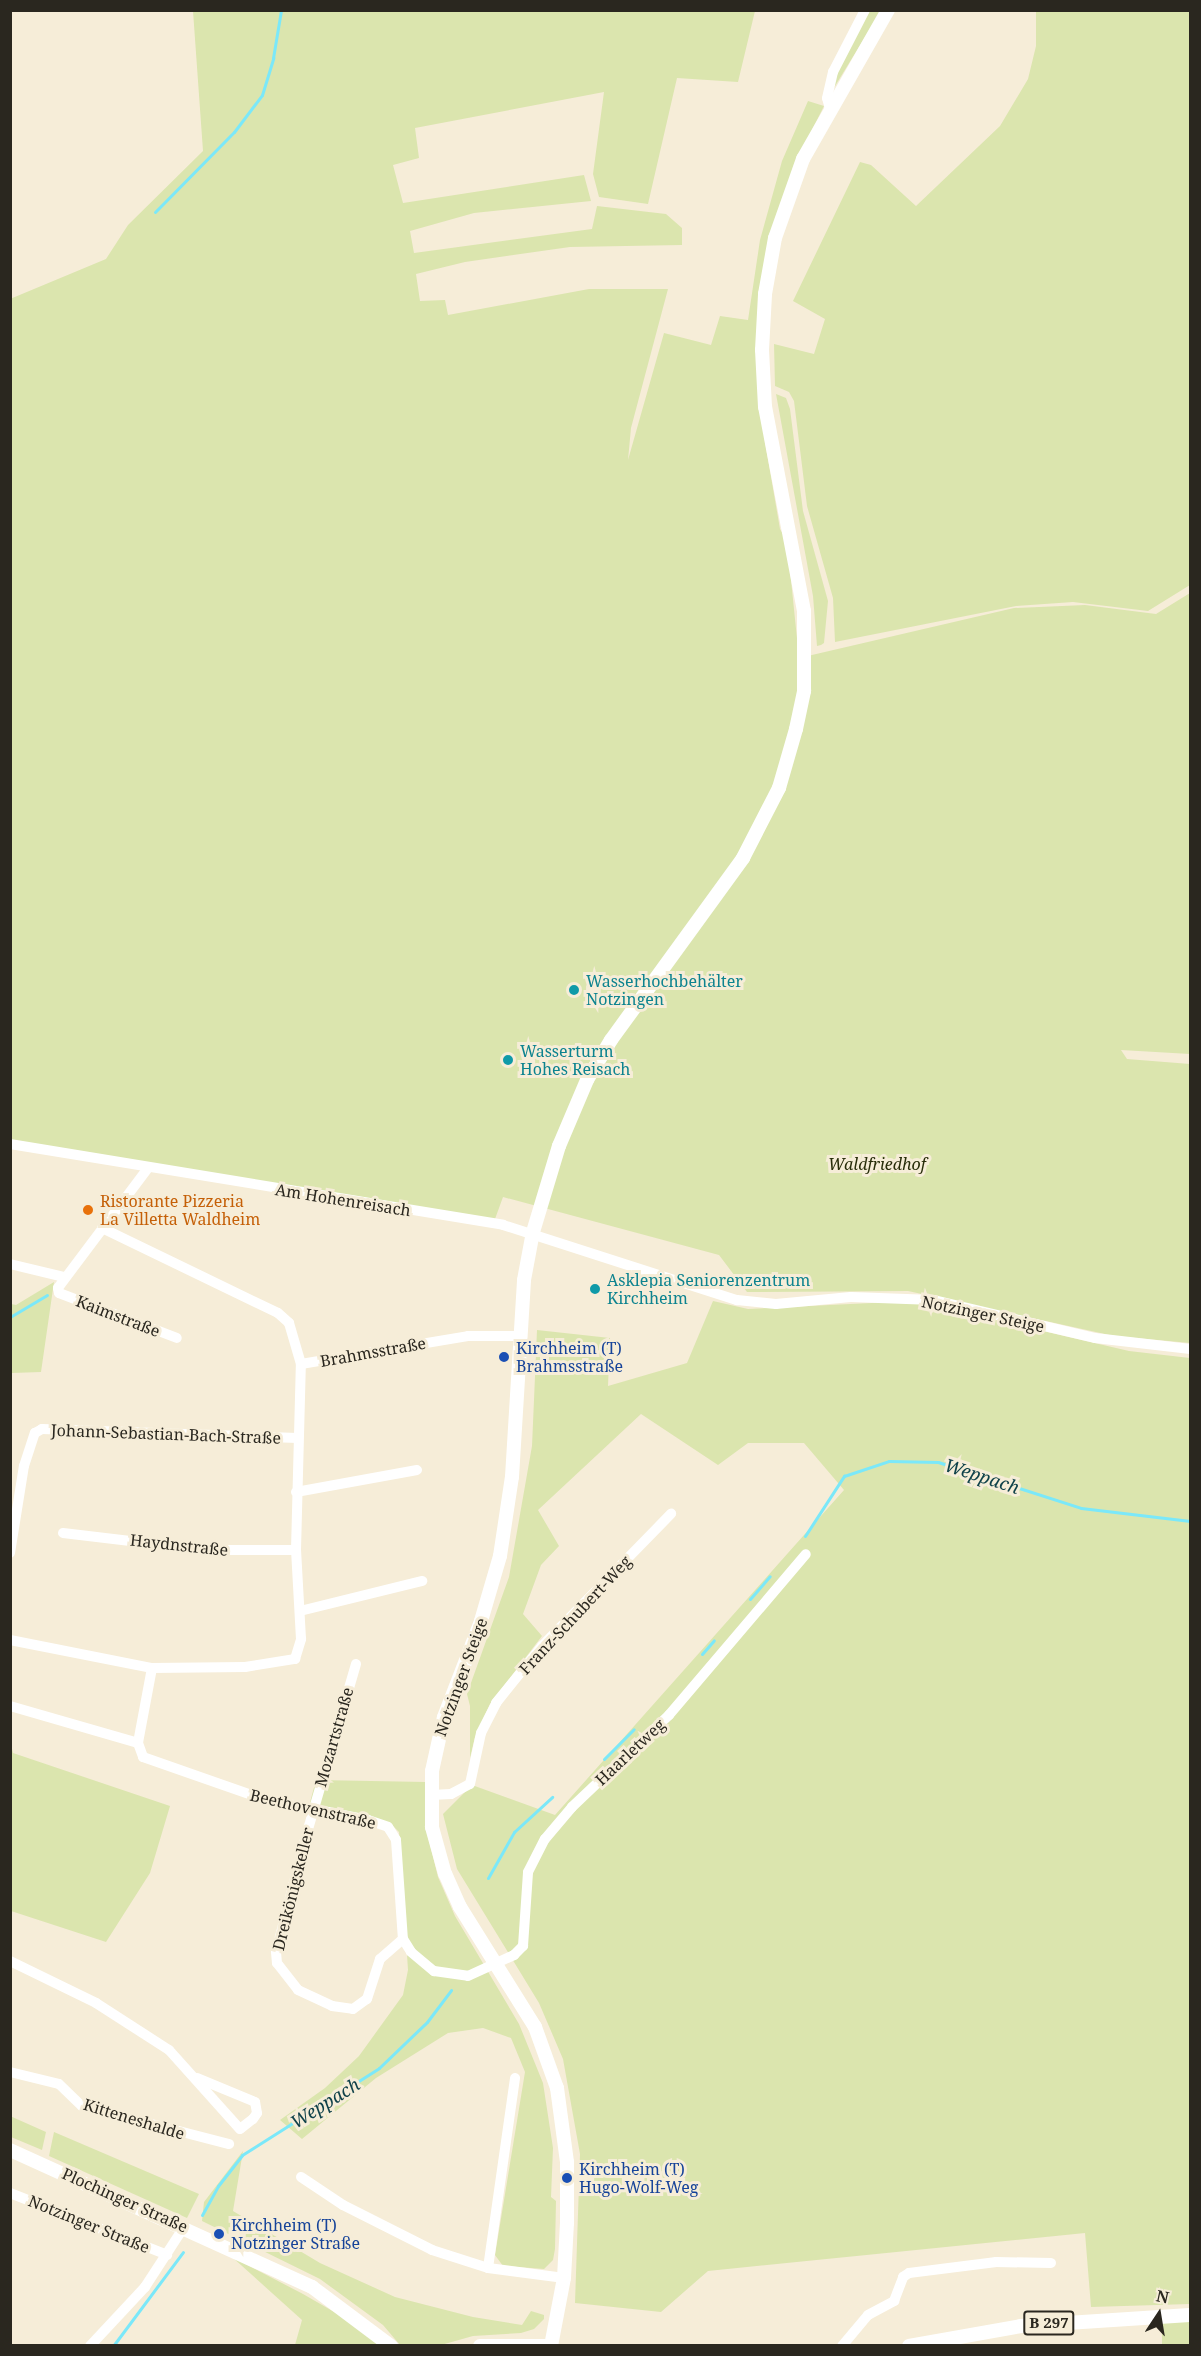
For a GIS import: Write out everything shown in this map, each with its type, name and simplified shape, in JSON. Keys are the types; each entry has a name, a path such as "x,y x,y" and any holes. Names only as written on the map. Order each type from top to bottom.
{"main road":[{"name":"Notzinger Steige","path":"550,2346 564,2278 567,2162 557,2088 535,2027 460,1907 438,1854 431,1795 438,1738 481,1621 500,1556 512,1478 519,1336 533,1232 559,1146 587,1080 611,1040 743,858 779,788 796,729 804,691 804,611 765,407 762,350 765,294 775,238 803,159 888,10"},
{"name":"Plochinger Straße","path":"10,2150 312,2287 391,2346"},
{"name":"B 297","path":"909,2346 1021,2326 1191,2315"},
{"path":"480,2346 550,2346"}],"street":[{"path":"830,109 827,98 833,72 865,10"},
{"name":"Am Hohenreisach","path":"10,1144 533,1232"},
{"path":"10,1264 64,1277 148,1168"},
{"name":"Brahmsstraße","path":"102,1228 278,1313 289,1323 301,1364 468,1336 519,1336"},
{"name":"Notzinger Steige","path":"533,1232 737,1300 776,1304 851,1297 934,1300 1095,1338 1191,1349"},
{"name":"Kaimstraße","path":"64,1277 59,1293 177,1338"},
{"path":"10,1640 152,1668 276,1664 295,1659 300,1653 296,1492 301,1364"},
{"name":"Johann-Sebastian-Bach-Straße","path":"10,1553 24,1467 35,1433 55,1428 298,1438"},
{"path":"296,1492 417,1470"},
{"name":"Franz-Schubert-Weg","path":"431,1795 451,1794 470,1784 481,1733 496,1703 542,1646 671,1514"},
{"name":"Haydnstraße","path":"63,1533 206,1550 296,1550"},
{"name":"Haarletweg","path":"495,1964 514,1955 523,1946 528,1872 545,1839 572,1807 669,1715 806,1554"},
{"path":"300,1611 422,1581"},
{"name":"Mozartstraße","path":"313,1811 356,1664"},
{"path":"10,1706 138,1743 152,1668"},
{"name":"Beethovenstraße","path":"138,1743 143,1757 151,1761 263,1799 380,1823 394,1833 404,1939"},
{"name":"Dreikönigskeller","path":"313,1811 276,1952 281,1973 298,1990 320,2002 353,2008 367,1999 380,1959 404,1939"},
{"path":"404,1939 422,1963 452,1976 480,1973 495,1964"},
{"path":"10,1961 130,2023 176,2056 240,2129 253,2119 255,2102 197,2078"},
{"name":"Kitteneshalde","path":"10,2072 59,2084 82,2106 229,2144"},
{"path":"488,2268 515,2078"},
{"path":"301,2177 343,2205 432,2250 488,2268 564,2278"},
{"name":"Notzinger Straße","path":"10,2193 167,2255"},
{"name":"Notzinger Straße","path":"90,2346 145,2287 184,2227"},
{"path":"842,2346 868,2315 894,2301 903,2277 909,2273 996,2262 1051,2263"}],"green space":[{"name":"Waldfriedhof","path":"193,11 755,11 738,82 677,78 648,204 599,197 593,174 604,92 415,128 419,158 393,165 403,203 584,175 591,201 474,213 410,231 414,253 592,229 597,206 666,214 682,228 682,245 570,247 465,262 416,274 420,301 445,300 448,315 589,289 668,289 631,428 628,460 664,333 711,345 720,316 748,320 760,240 782,161 808,101 824,106 794,166 769,243 756,355 765,442 780,529 787,541 799,658 1014,608 1085,605 1156,614 1190,593 1190,1054 1121,1050 1127,1059 1190,1064 1190,1343 1114,1336 908,1291 747,1292 719,1255 503,1197 495,1219 11,1143 10,299 106,259 128,225 203,151"},
{"path":"869,11 881,11 832,91 836,72"},
{"path":"1036,11 1190,11 1190,585 1148,611 1073,602 1016,606 835,642 833,598 807,506 794,401 789,392 775,386 774,344 814,354 825,319 793,301 860,162 871,165 916,206 1000,126 1028,79 1036,46"},
{"path":"776,394 786,398 790,409 803,511 828,601 824,643 817,646 813,596"},
{"path":"54,1282 41,1372 12,1373 11,1377 11,1304 16,1305"},
{"path":"713,1301 748,1309 913,1301 1129,1351 1190,1358 1190,2304 1091,2307 1085,2233 708,2271 661,2312 575,2303 580,2154 563,2059 539,2003 457,1869 443,1814 472,1785 555,1815 844,1490 804,1443 748,1443 718,1465 641,1414 538,1510 559,1546 541,1565 523,1614 542,1636 490,1704 475,1737 470,1758 470,1706 467,1694 509,1577 532,1446 537,1330 610,1338 608,1386 687,1363"},
{"path":"10,1740 13,1753 170,1806 150,1873 106,1942 11,1911"},
{"path":"316,1780 426,1782 426,1828 438,1877 455,1916 519,2024 543,2083 553,2148 551,2197 556,2201 555,2249 553,2260 544,2269 503,2266 495,2255 525,2072 511,2038 483,2028 448,2033 376,2078 302,2139 280,2120 325,2088 359,2056 403,1995 408,1970 399,1832 392,1825 309,1806"},
{"path":"10,2116 46,2132 42,2150 11,2137"},
{"path":"54,2132 199,2194 187,2218 49,2156"},
{"path":"243,2151 233,2211 320,2263 395,2297 473,2317 522,2325 531,2311 544,2315 544,2319 534,2329 521,2333 473,2336 441,2345 400,2345 383,2325 320,2279 202,2221 204,2202"},
{"path":"232,2257 376,2336 384,2345 295,2345 302,2320"},
{"path":"1162,2320 1190,2320 1190,2345 1162,2345"}],"waterway":[{"path":"155,212 234,132 262,95 273,58 281,10"},
{"path":"10,1317 47,1295"},
{"name":"Weppach","path":"805,1536 844,1476 889,1461 938,1462 1081,1508 1190,1521"},
{"name":"Weppach","path":"750,1599 770,1576"},
{"name":"Weppach","path":"702,1654 714,1640"},
{"name":"Weppach","path":"604,1759 634,1729"},
{"name":"Weppach","path":"488,1878 514,1832 552,1797"},
{"name":"Weppach","path":"202,2215 218,2186 242,2155 379,2068 427,2022 451,1990"},
{"name":"Weppach","path":"113,2346 183,2252"}],"place":[{"name":"Wasserhochbehälter Notzingen","path":"574,990"},
{"name":"Wasserturm Hohes Reisach","path":"508,1060"},
{"name":"Ristorante Pizzeria La Villetta Waldheim","path":"88,1210"},
{"name":"Asklepia Seniorenzentrum Kirchheim","path":"595,1289"},
{"name":"Kirchheim (T) Brahmsstraße","path":"504,1357"},
{"name":"Kirchheim (T) Hugo-Wolf-Weg","path":"567,2178"},
{"name":"Kirchheim (T) Notzinger Straße","path":"219,2234"}]}
